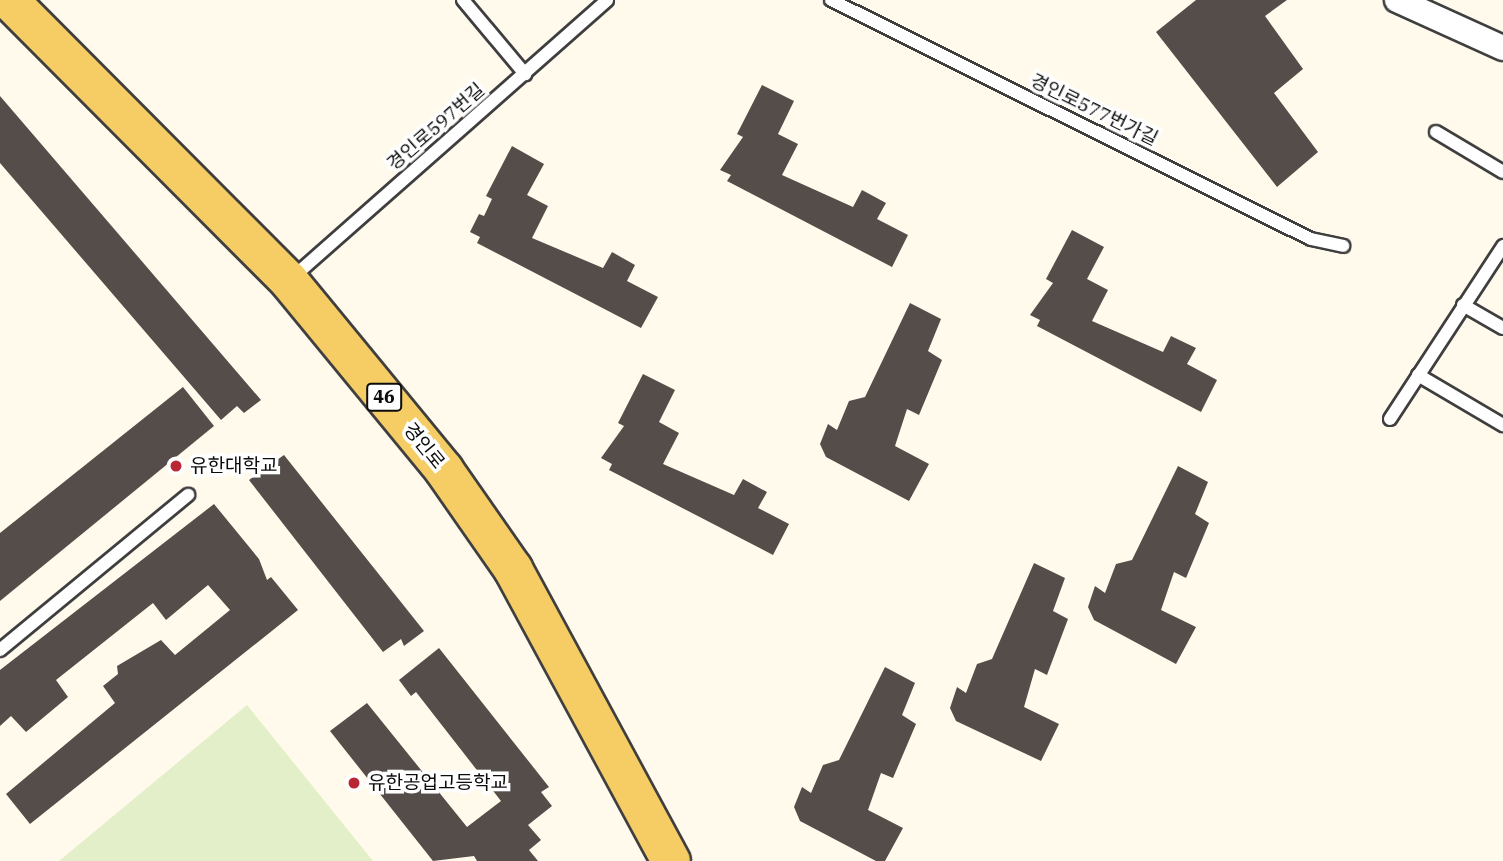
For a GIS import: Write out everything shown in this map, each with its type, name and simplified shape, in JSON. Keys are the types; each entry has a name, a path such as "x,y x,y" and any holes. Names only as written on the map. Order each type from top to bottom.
{"main road":[{"name":"경인로","path":"8,0 289,281 444,470 513,569 671,861"}],"street":[{"path":"1397,0 1503,48"}],"lane":[{"path":"0,6 8,0"},
{"path":"463,0 525,74"},
{"name":"경인로597번길","path":"289,281 607,0"},
{"name":"경인로577번가길","path":"831,0 1311,239 1343,246"},
{"path":"1436,132 1503,172"},
{"path":"1390,419 1503,246"},
{"path":"1463,305 1503,328"},
{"path":"1418,375 1503,425"},
{"path":"0,650 188,495"}],"green space":[{"path":"247,705 373,861 59,861"}],"building":[{"path":"1196,0 1287,0 1265,16 1303,69 1274,93 1318,152 1277,187 1156,32"},
{"path":"762,85 794,101 778,134 798,144 782,175 853,207 862,190 886,203 877,219 908,235 892,267 727,181 731,175 720,170 743,137 737,134"},
{"path":"0,96 261,400 244,413 237,406 221,420 0,163"},
{"path":"512,146 544,164 527,195 548,206 532,238 603,268 612,252 635,265 627,281 658,297 641,328 477,243 480,237 470,232 479,214 484,216 492,199 486,196"},
{"path":"1072,230 1104,247 1087,279 1108,290 1092,321 1163,352 1171,336 1196,348 1187,364 1217,380 1201,412 1037,326 1040,320 1030,315 1053,283 1046,279"},
{"path":"910,303 941,319 928,351 942,360 919,415 907,409 895,446 929,464 909,501 826,457 820,444 828,424 837,430 849,401 865,397"},
{"path":"643,374 675,390 659,422 679,433 663,464 734,495 743,479 767,492 758,508 789,524 773,555 609,470 612,464 601,458 624,426 618,423"},
{"path":"183,387 214,426 0,601 0,533"},
{"path":"284,455 424,631 404,646 401,639 383,652 249,480"},
{"path":"1178,466 1208,482 1195,514 1209,523 1186,578 1174,572 1161,610 1196,627 1176,664 1094,620 1088,607 1095,586 1105,593 1116,564 1132,560"},
{"path":"214,504 259,559 267,580 271,577 298,610 30,824 6,794 115,703 103,686 118,674 117,666 161,640 175,655 230,610 208,585 166,620 153,603 56,680 68,697 26,732 11,716 0,726 0,670"},
{"path":"1034,563 1065,578 1053,611 1068,619 1047,675 1035,669 1024,707 1059,724 1041,761 956,721 950,708 957,687 966,693 977,664 992,659"},
{"path":"439,648 549,787 541,792 552,806 528,825 541,840 529,850 538,861 477,861 474,856 433,861 330,731 367,703 467,827 501,801 416,692 411,696 399,680"},
{"path":"885,667 915,683 902,715 916,724 893,778 881,773 868,810 903,828 885,861 876,861 800,821 794,807 802,787 811,793 823,765 839,760"}],"place":[{"name":"유한대학교","path":"176,466"},
{"name":"유한공업고등학교","path":"354,783"}]}
